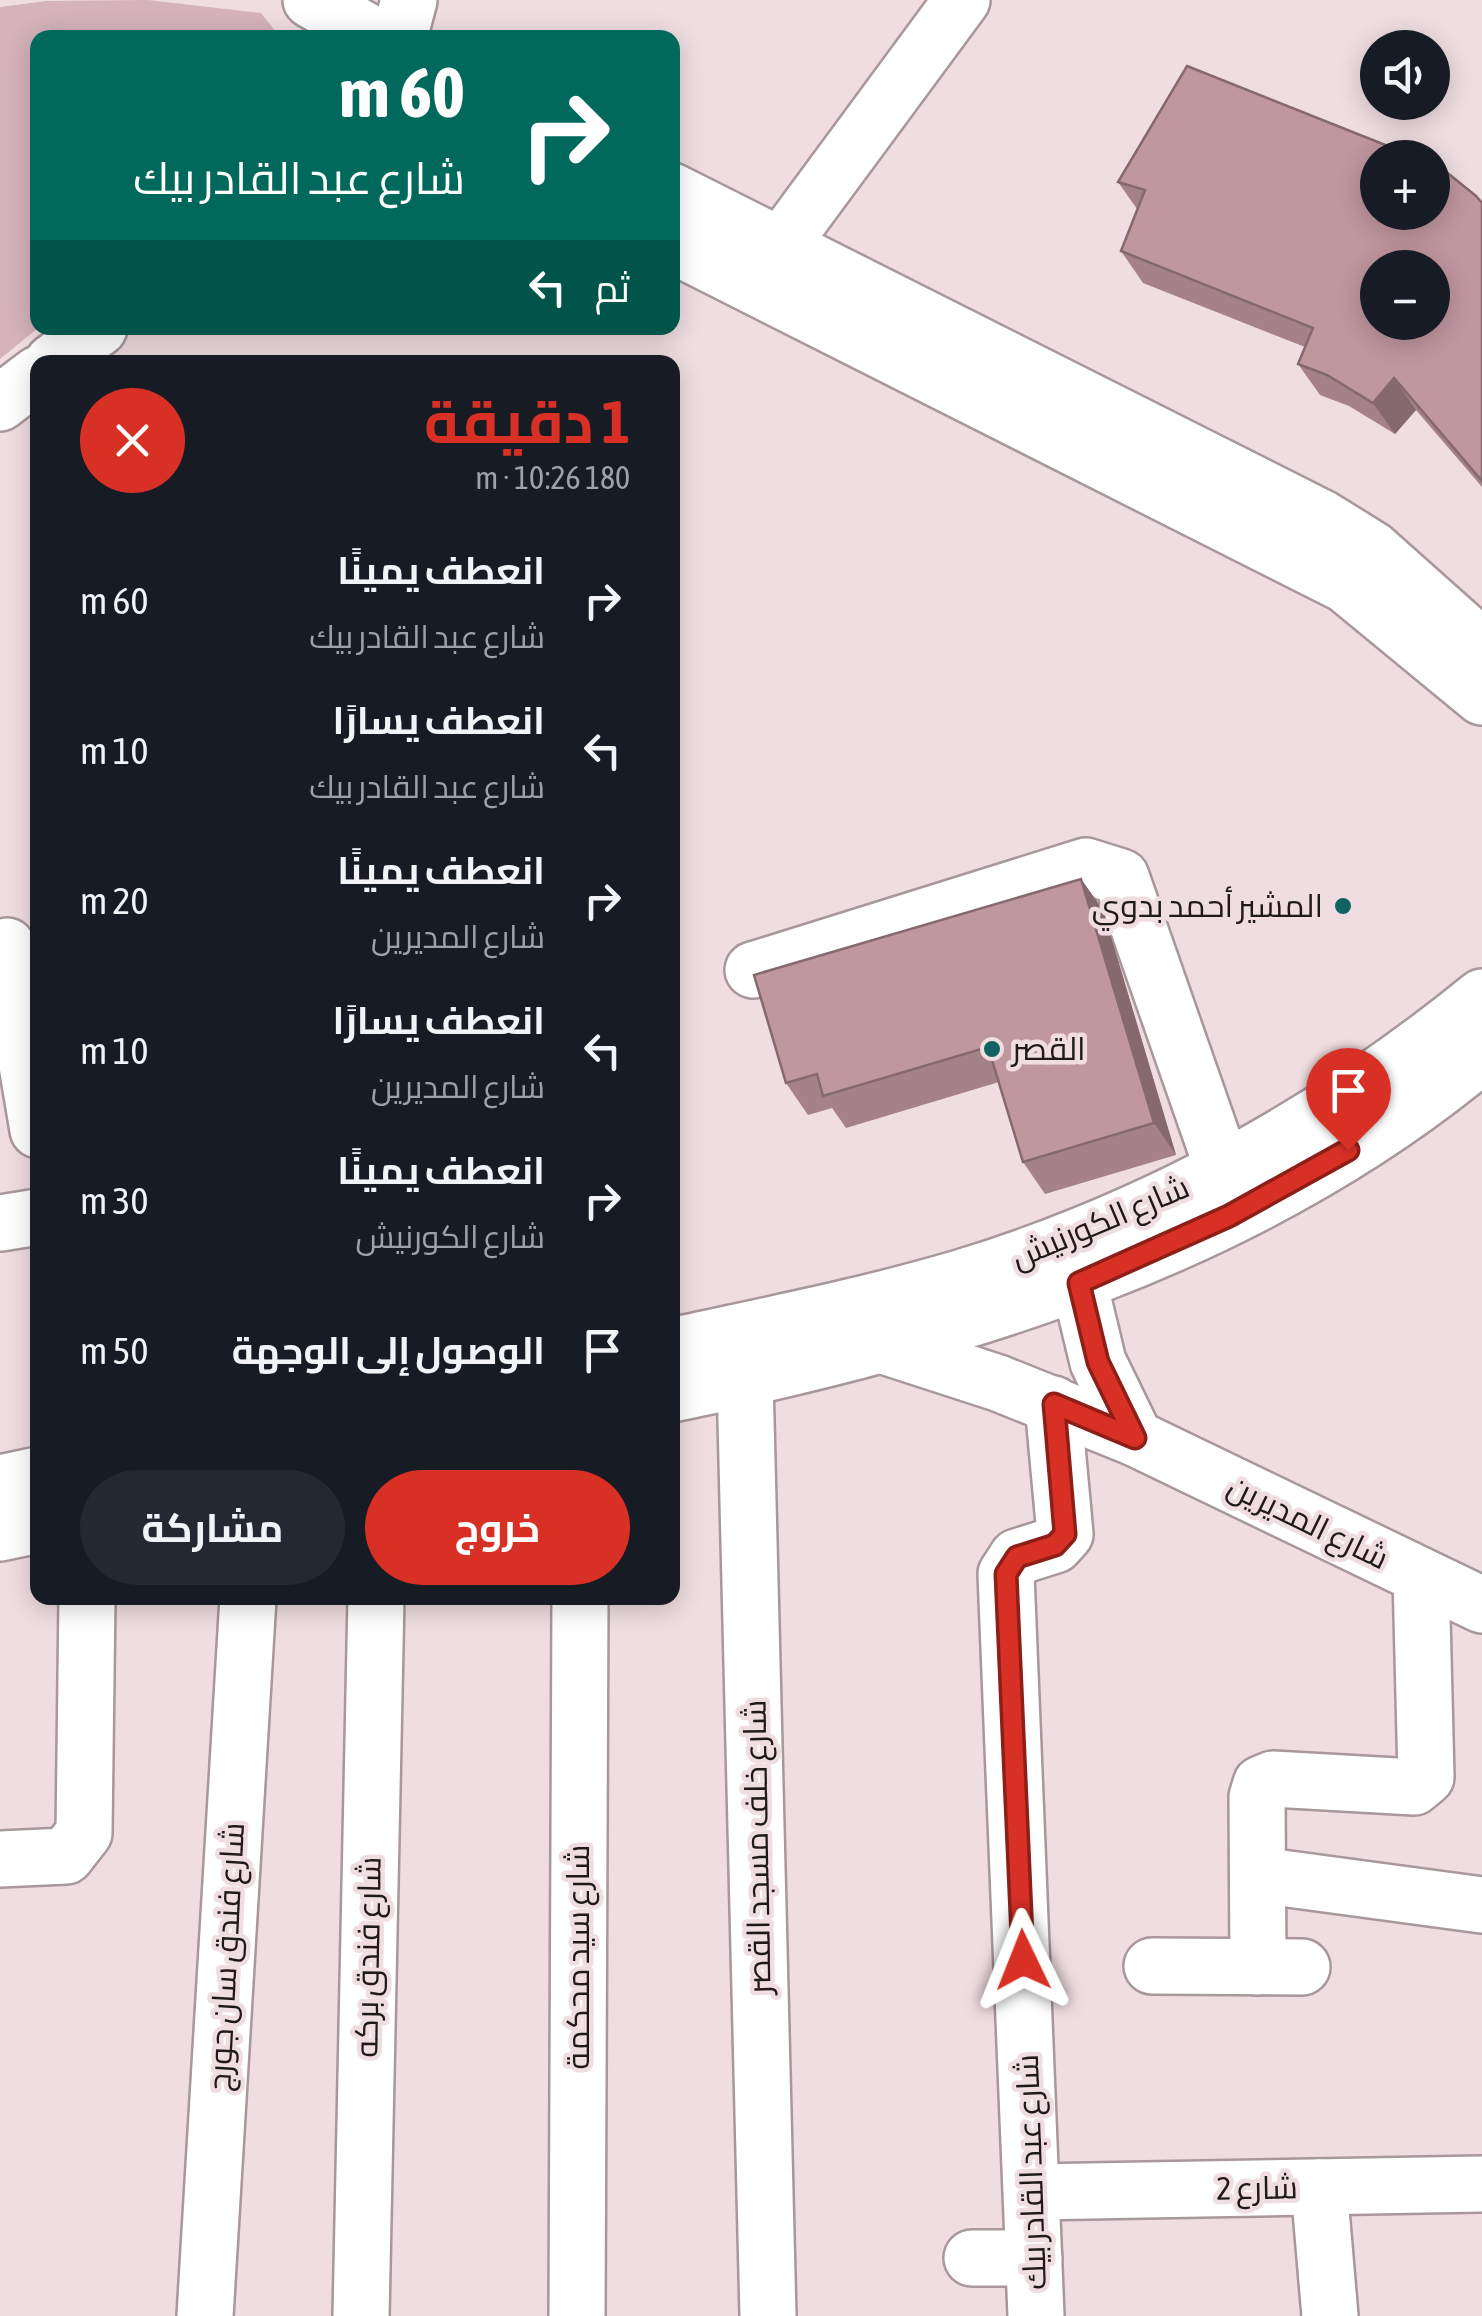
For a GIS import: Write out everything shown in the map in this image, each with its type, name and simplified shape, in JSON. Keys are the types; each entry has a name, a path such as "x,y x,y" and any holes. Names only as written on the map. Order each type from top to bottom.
{"street":[{"path":"311,0 365,30"},
{"path":"401,30 409,0"},
{"path":"767,265 962,0"},
{"path":"680,197 767,265 1346,585 1482,697"},
{"path":"680,247 767,265 1322,518 1384,559 1482,647"},
{"path":"62,355 90,335"},
{"path":"0,403 30,380"},
{"path":"752,970 1086,866 1106,869 1121,877 1223,1169"},
{"path":"15,945 30,1066"},
{"name":"شارع الكورنيش","path":"680,1344 959,1278 1122,1219 1223,1169 1350,1097 1482,997"},
{"name":"شارع الكورنيش","path":"680,1392 884,1346 1079,1283 1229,1216 1301,1178 1440,1090 1482,1055"},
{"path":"0,1223 30,1218"},
{"path":"1079,1283 1098,1362 1135,1438"},
{"name":"شارع المديرين","path":"884,1346 1054,1404 1135,1438 1482,1606"},
{"name":"شارع خلف مسجد القصر","path":"745,1379 768,2316"},
{"name":"شارع عبد القادر بيك","path":"1036,2316 1006,1574 1017,1557 1055,1545 1065,1534 1054,1404"},
{"path":"0,1482 30,1476"},
{"path":"0,1532 30,1526"},
{"path":"1152,1966 1280,1967 1258,1875 1257,1797 1266,1780 1406,1788 1426,1777 1421,1576"},
{"path":"0,1859 66,1856 84,1833 86,1605"},
{"name":"شارع فندق سان جورج","path":"205,2316 248,1605"},
{"name":"شارع فندق بركه","path":"360,2316 376,1605"},
{"name":"شارع سيد محكمة","path":"577,2316 580,1605"},
{"path":"1258,1875 1482,1905"},
{"name":"شارع 2","path":"1032,2192 1482,2184"},
{"path":"1319,2187 1330,2316"},
{"path":"972,2258 1034,2258"}],"shaded area":[{"path":"148,0 261,13 274,30 30,30 30,335 0,359 0,7 47,1"}],"building":[{"path":"1187,66 1373,140 1360,140 1360,230 1450,230 1450,175 1476,196 1482,203 1482,481 1394,378 1373,403 1327,375 1298,364 1313,328 1121,251 1145,190 1118,182"},
{"path":"1081,879 1154,1123 1023,1162 988,1047 823,1096 817,1074 786,1083 754,975"}],"place":[{"name":"المشير أحمد بدوي","path":"1343,906"},
{"name":"القصر","path":"992,1049"}],"route":[{"path":"1023,1960 1006,1574 1017,1557 1055,1545 1065,1534 1054,1404 1135,1438 1098,1362 1079,1283 1229,1216 1348,1150"}]}
